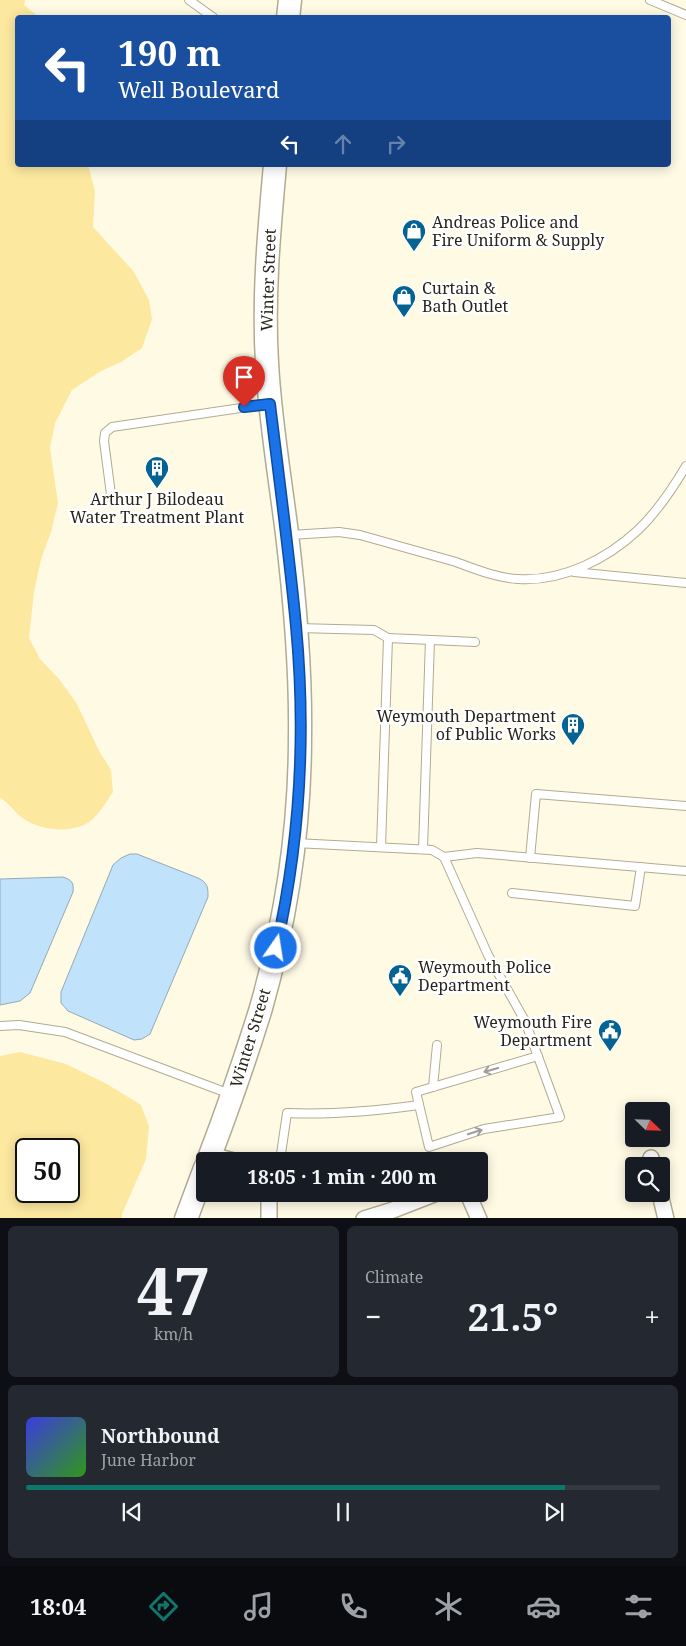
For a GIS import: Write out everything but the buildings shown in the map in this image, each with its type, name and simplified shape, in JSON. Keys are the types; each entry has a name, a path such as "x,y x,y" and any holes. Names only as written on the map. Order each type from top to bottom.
{"main road":[{"path":"288,15 290,0"},
{"name":"Winter Street","path":"212,1152 261,1007 273,961 282,921 294,843 298,797 300,739 296,628 266,354 266,282 275,167"},
{"name":"Winter Street","path":"186,1218 196,1193"}],"street":[{"path":"269,1202 269,1218"},
{"path":"364,1218 414,1202"},
{"path":"472,1202 479,1218"},
{"path":"662,1202 666,1218"}],"lane":[{"path":"189,0 210,15"},
{"path":"650,0 686,15"},
{"path":"112,502 104,441 105,433 112,427 270,404"},
{"path":"287,535 339,532 360,534 489,573 517,579 549,578 573,572 609,552 638,530 668,495 686,466"},
{"path":"573,572 686,583"},
{"path":"296,628 374,630 388,638 475,642"},
{"path":"381,847 388,638"},
{"path":"423,849 430,640"},
{"path":"530,858 536,794 686,806"},
{"path":"294,843 423,849 432,850 444,857 488,955 525,1021 538,1056 560,1117 484,1129 429,1147 416,1092 538,1056"},
{"path":"444,857 477,853 686,871"},
{"path":"512,893 635,906 641,867"},
{"path":"0,1026 19,1025 65,1032 232,1094"},
{"path":"433,1087 437,1045"},
{"path":"281,1152 286,1113 316,1114 393,1108 418,1104"}],"shaded area":[{"path":"0,0 25,0 24,5 36,15 15,15 15,167 89,167 95,191 93,227 134,272 149,300 152,319 142,348 72,390 55,423 50,448 58,503 51,532 41,559 34,592 29,638 40,659 59,679 77,704 99,751 111,770 113,792 93,819 81,826 63,830 35,825 27,821 0,798"},
{"path":"20,1052 66,1064 107,1084 141,1105 149,1126 146,1159 122,1214 122,1218 0,1218 0,1056"}],"water":[{"path":"130,854 137,854 198,878 206,884 208,894 150,1034 142,1039 134,1040 68,1011 61,1003 61,992 113,865 121,858"},
{"path":"63,877 72,882 73,892 30,993 20,1001 0,1005 0,879"}],"place":[{"name":"Andreas Police and Fire Uniform & Supply","path":"414,252"},
{"name":"Curtain & Bath Outlet","path":"404,318"},
{"name":"Arthur J Bilodeau Water Treatment Plant","path":"157,489"},
{"name":"Weymouth Department of Public Works","path":"573,746"},
{"name":"Weymouth Police Department","path":"400,997"},
{"name":"Weymouth Fire Department","path":"610,1052"}],"route":[{"path":"244,407 270,404 287,535 296,628 300,696 298,797 294,843 276,948"}]}
